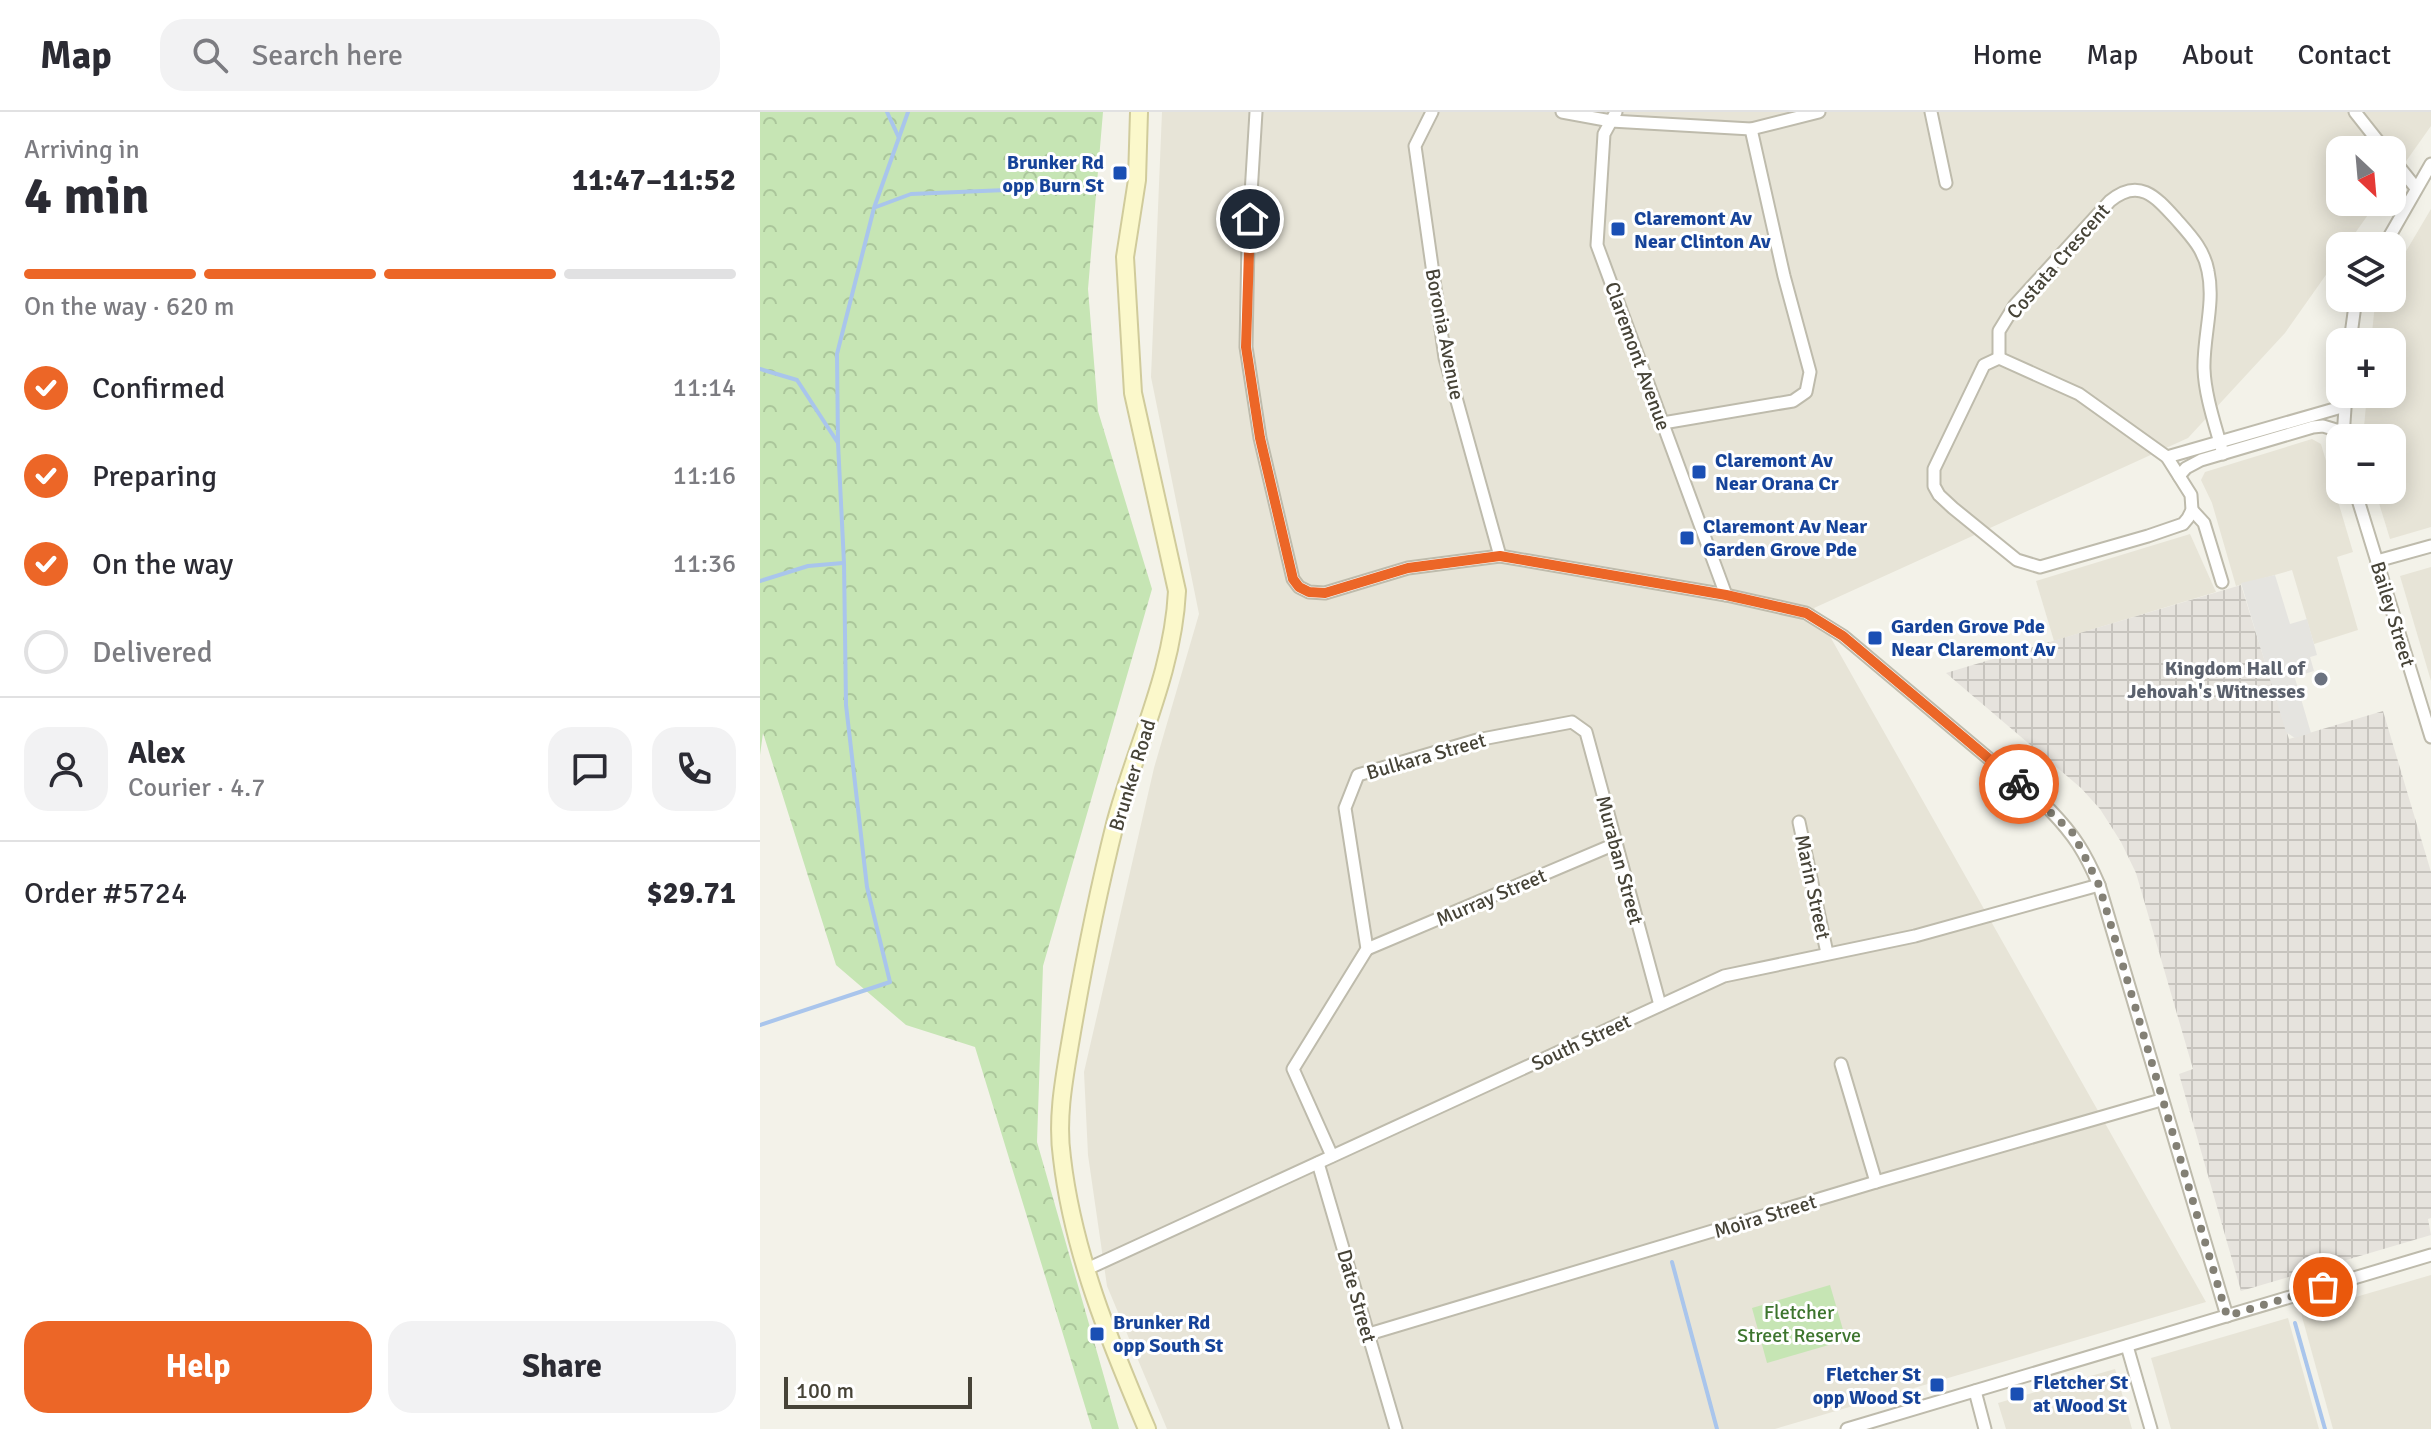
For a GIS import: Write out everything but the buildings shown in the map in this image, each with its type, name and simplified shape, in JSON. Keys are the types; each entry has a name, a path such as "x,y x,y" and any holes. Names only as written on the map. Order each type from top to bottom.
{"main road":[{"name":"Brunker Road","path":"1139,112 1137,180 1125,257 1133,393 1177,591 1176,622 1162,684 1116,822 1080,982 1060,1102 1061,1156 1087,1269 1106,1333 1147,1429"}],"street":[{"path":"1256,112 1248,243 1246,347 1260,438 1293,579 1299,587 1309,592 1325,593 1408,568 1500,556 1726,595 1806,613 1843,636 2050,810 2073,833 2099,885 2227,1316"},
{"name":"Boronia Avenue","path":"1432,112 1415,146 1445,358 1500,556"},
{"path":"1562,112 1751,129 1819,112"},
{"path":"1931,112 1946,183"},
{"path":"2355,112 2374,136"},
{"name":"Claremont Avenue","path":"1613,117 1604,134 1597,245 1726,595"},
{"path":"1663,423 1793,401 1806,392 1810,372 1784,276 1751,129"},
{"path":"2392,232 2431,164"},
{"path":"2406,176 2416,188"},
{"name":"Costata Crescent","path":"1999,358 1999,331 2015,305 2110,201 2126,191 2148,193 2156,197 2193,237 2202,251 2208,270 2211,289 2204,371 2223,454"},
{"path":"1999,358 2079,394 2167,457 2191,495 2192,510 2183,524 2040,567 2017,560 1953,508 1934,486 1934,469 1984,365 1999,358"},
{"path":"2167,457 2326,407"},
{"path":"2179,476 2194,463 2313,427 2326,427"},
{"name":"Bailey Street","path":"2359,504 2431,737"},
{"path":"2192,510 2204,523 2222,582"},
{"path":"2377,561 2431,546"},
{"name":"Muraban Street","path":"1572,722 1586,732 1660,1005"},
{"name":"Bulkara Street","path":"1367,949 1345,808 1358,775 1477,740 1572,722"},
{"name":"Marin Street","path":"1799,822 1827,953"},
{"name":"Murray Street","path":"1367,949 1615,844"},
{"name":"South Street","path":"1087,1269 1724,976 1915,936 2099,885"},
{"path":"1332,1156 1293,1069 1367,949"},
{"path":"1841,1064 1876,1182"},
{"name":"Moira Street","path":"1369,1334 2161,1100"},
{"name":"Date Street","path":"1318,1163 1396,1429"},
{"path":"1847,1429 2431,1255"},
{"path":"2127,1346 2151,1429"},
{"path":"1975,1391 1985,1429"}],"shaded area":[{"path":"1162,112 2431,112 2431,126 2406,161 2406,136 2326,136 2326,216 2367,216 2356,232 2326,232 2326,275 2285,333 2188,438 1814,608 2206,1302 1775,1429 1167,1429 1107,1286 1088,1155 1084,1072 1154,768 1199,614 1151,377"},
{"path":"2431,209 2431,527 2390,539 2379,504 2406,504 2406,424 2364,424 2366,408 2406,408 2406,328 2372,328 2374,312 2406,312 2406,251"},
{"path":"2312,439 2321,444 2326,461 2326,504 2339,504 2353,552 2337,557 2358,630 2314,644 2292,570 2236,586 2212,503 2201,480 2205,472"},
{"path":"2190,534 2216,592 2054,641 2036,581"},
{"path":"2431,567 2431,681 2400,576"},
{"path":"2275,575 2290,624 2307,619 2317,655 2310,657 2314,671 2298,676 2295,666 2292,668 2311,733 2295,738 2286,732 2241,583"},
{"path":"2241,585 2289,739 2383,711 2431,872 2431,1218 2428,1219 2431,1235 2241,1291 2179,1074 2193,1069 2136,873 2100,809 2081,788 1946,673"},
{"path":"2431,1275 2431,1429 2333,1429 2301,1313"},
{"path":"2288,1318 2319,1429 2171,1429 2151,1358"},
{"path":"2115,1369 2132,1429 2006,1429 1998,1403"}],"green space":[{"path":"760,112 1103,112 1088,289 1098,411 1152,589 1043,966 1037,1142 1119,1429 1092,1429 975,1047 906,1025 836,965 763,733 760,755"},
{"name":"Fletcher Street Reserve","path":"1830,1285 1846,1340 1767,1363 1752,1308"}],"waterway":[{"path":"887,112 899,138"},
{"path":"760,1025 890,982 867,887 846,705 837,354 874,208 908,112"},
{"path":"876,207 911,194 1079,187"},
{"path":"760,369 797,380 838,443"},
{"path":"760,581 808,566 843,563"},
{"path":"1672,1262 1717,1429"},
{"path":"2295,1323 2325,1429"}],"way so far":[{"path":"2019,784 2073,833 2099,885 2227,1316 2323,1287"}],"place":[{"name":"Brunker Rd opp Burn St","path":"1120,173"},
{"name":"Claremont Av Near Clinton Av","path":"1618,229"},
{"name":"Claremont Av Near Orana Cr","path":"1699,472"},
{"name":"Claremont Av Near Garden Grove Pde","path":"1687,538"},
{"name":"Garden Grove Pde Near Claremont Av","path":"1875,638"},
{"name":"Kingdom Hall of Jehovah's Witnesses","path":"2321,679"},
{"name":"Brunker Rd opp South St","path":"1097,1334"},
{"name":"Fletcher St opp Wood St","path":"1937,1385"},
{"name":"Fletcher St at Wood St","path":"2017,1394"}],"route":[{"path":"1250,219 1246,347 1260,438 1293,579 1299,587 1309,592 1325,593 1408,568 1500,556 1726,595 1806,613 1843,636 2019,784"}]}
